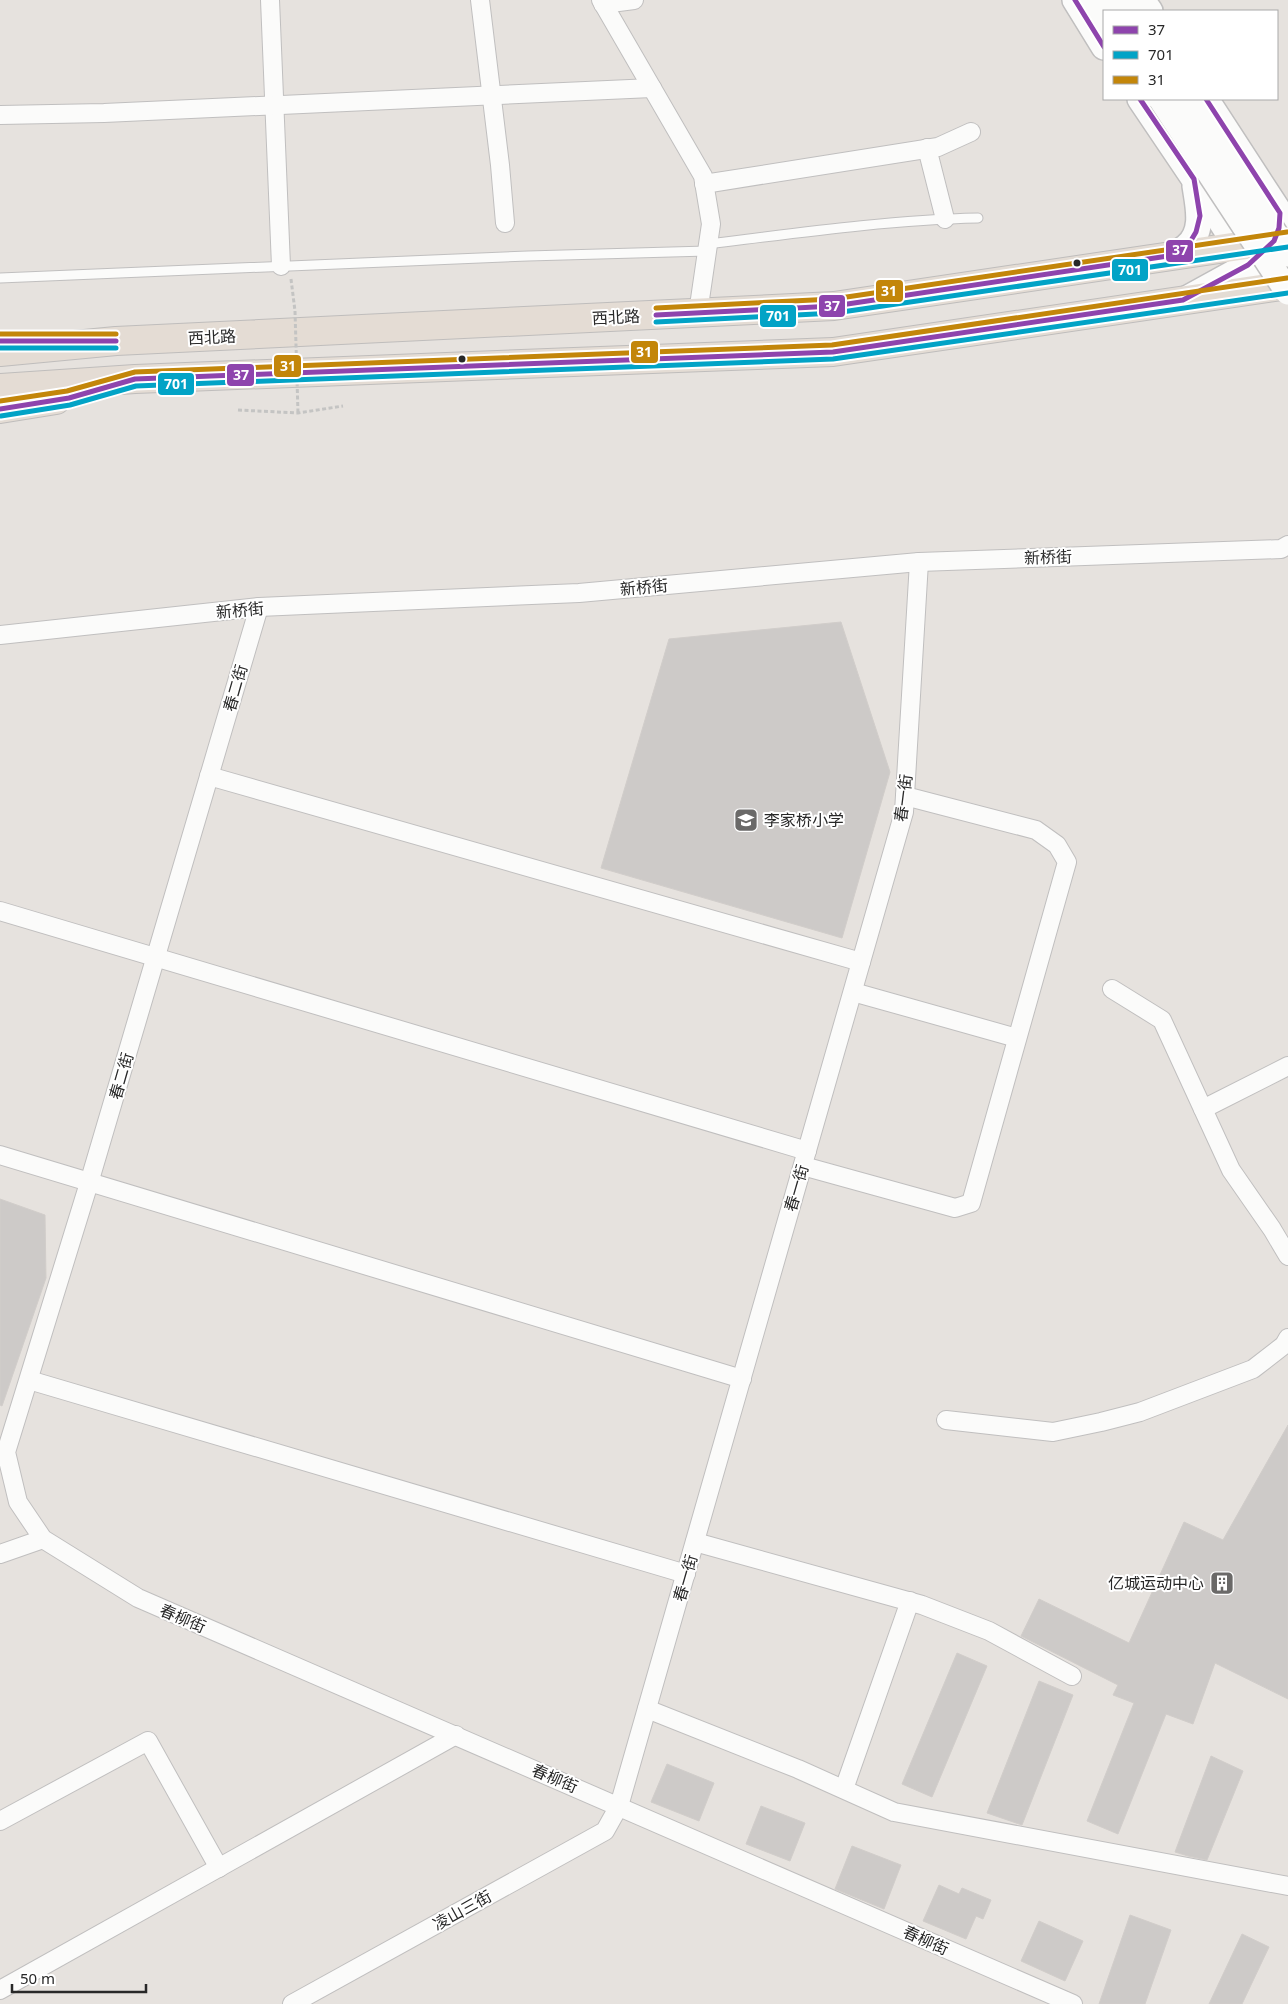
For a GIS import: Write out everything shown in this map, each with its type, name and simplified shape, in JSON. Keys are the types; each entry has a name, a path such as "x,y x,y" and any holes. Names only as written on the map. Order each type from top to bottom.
{"highway":[{"name":"西北路","path":"0,352 116,342 834,306 1168,256 1242,256 1284,233"},
{"path":"0,388 135,379 833,352 1183,300 1280,288"},
{"path":"0,342 116,342"},
{"path":"0,409 69,398 135,379"}],"main road":[{"path":"1075,0 1103,45"},
{"path":"1141,100 1194,179 1242,256 1280,288"},
{"path":"1162,100 1280,288"},
{"path":"1188,100 1284,233"},
{"path":"1207,100 1284,233"},
{"path":"1168,256 1187,247 1196,232 1200,216 1194,179"},
{"path":"1183,300 1242,256"}],"street":[{"path":"270,0 274,106 286,271"},
{"path":"480,0 505,222"},
{"path":"634,0 602,2 703,176 710,224 698,313"},
{"path":"0,115 274,106 652,88"},
{"path":"704,184 938,147 971,132"},
{"path":"927,148 945,218"},
{"name":"新桥街","path":"0,635 259,607 579,593 919,562 1280,549 1288,545"},
{"name":"春一街","path":"619,1806 904,812 919,562"},
{"name":"春二街","path":"43,1539 18,1502 6,1452 89,1183 259,607"},
{"path":"209,776 861,962"},
{"path":"0,911 805,1158 954,1208 971,1202 1067,862 1057,845 1036,830 905,796"},
{"path":"1112,989 1162,1020 1231,1170 1272,1229 1288,1256"},
{"path":"853,992 1017,1038"},
{"path":"1203,1109 1288,1066"},
{"path":"0,1156 742,1379"},
{"path":"946,1420 1053,1432 1101,1422 1140,1412 1253,1369 1284,1345 1288,1338"},
{"path":"29,1380 686,1574"},
{"path":"0,1554 43,1539"},
{"name":"春柳街","path":"43,1539 138,1598 1072,2004"},
{"path":"695,1542 910,1602 990,1631 1072,1676"},
{"path":"844,1789 910,1602"},
{"path":"647,1709 798,1769 894,1812 1288,1886"},
{"path":"0,1990 456,1735"},
{"path":"0,1821 148,1741 220,1868"},
{"name":"凌山三街","path":"292,2004 605,1831 619,1806"}],"lane":[{"path":"0,278 286,271 707,247 791,234 945,218 978,218"}],"path":[{"path":"286,271 294,311 298,413"},
{"path":"238,410 298,413 342,406"}],"building":[{"name":"李家桥小学","path":"841,622 890,772 842,938 601,868 669,639"},
{"path":"0,1199 45,1215 46,1278 2,1406 0,1405"},
{"path":"1288,1425 1288,1699 1215,1663 1193,1724 1166,1714 1118,1834 1087,1821 1134,1703 1113,1695 1118,1685 1021,1636 1039,1599 1129,1643 1184,1522 1223,1540"},
{"path":"957,1653 987,1666 932,1797 902,1784"},
{"path":"1039,1681 1073,1695 1022,1825 987,1813"},
{"path":"1211,1756 1243,1771 1207,1860 1175,1852"},
{"path":"667,1764 714,1783 699,1821 651,1802"},
{"path":"761,1806 805,1823 790,1861 746,1844"},
{"path":"852,1846 901,1865 884,1909 835,1889"},
{"path":"939,1885 959,1894 962,1888 991,1900 983,1919 976,1916 966,1939 923,1921"},
{"path":"1130,1915 1171,1930 1145,2004 1099,2004"},
{"path":"1039,1921 1083,1941 1065,1981 1021,1961"},
{"path":"1242,1934 1269,1947 1242,2004 1209,2004"}],"transit line":[{"name":"37","path":"1075,0 1103,45"},
{"name":"37","path":"656,315 834,306 1168,256 1187,247 1196,232 1200,216 1194,179 1141,100"},
{"name":"37","path":"0,409 69,398 135,379 833,352 1183,300 1248,265 1274,241 1279,228 1280,213 1207,100"},
{"name":"31","path":"656,308 833,299 1287,232"},
{"name":"701","path":"656,322 835,313 1288,247"},
{"name":"31","path":"0,401 67,391 135,372 832,345 1287,278"},
{"name":"701","path":"1,416 70,405 136,386 833,359 1288,293"},
{"name":"31","path":"0,334 116,334"},
{"name":"37","path":"0,341 116,341"},
{"name":"701","path":"0,348 116,348"}],"place":[{"name":"李家桥小学","path":"746,820"},
{"name":"亿城运动中心","path":"1222,1583"}]}
